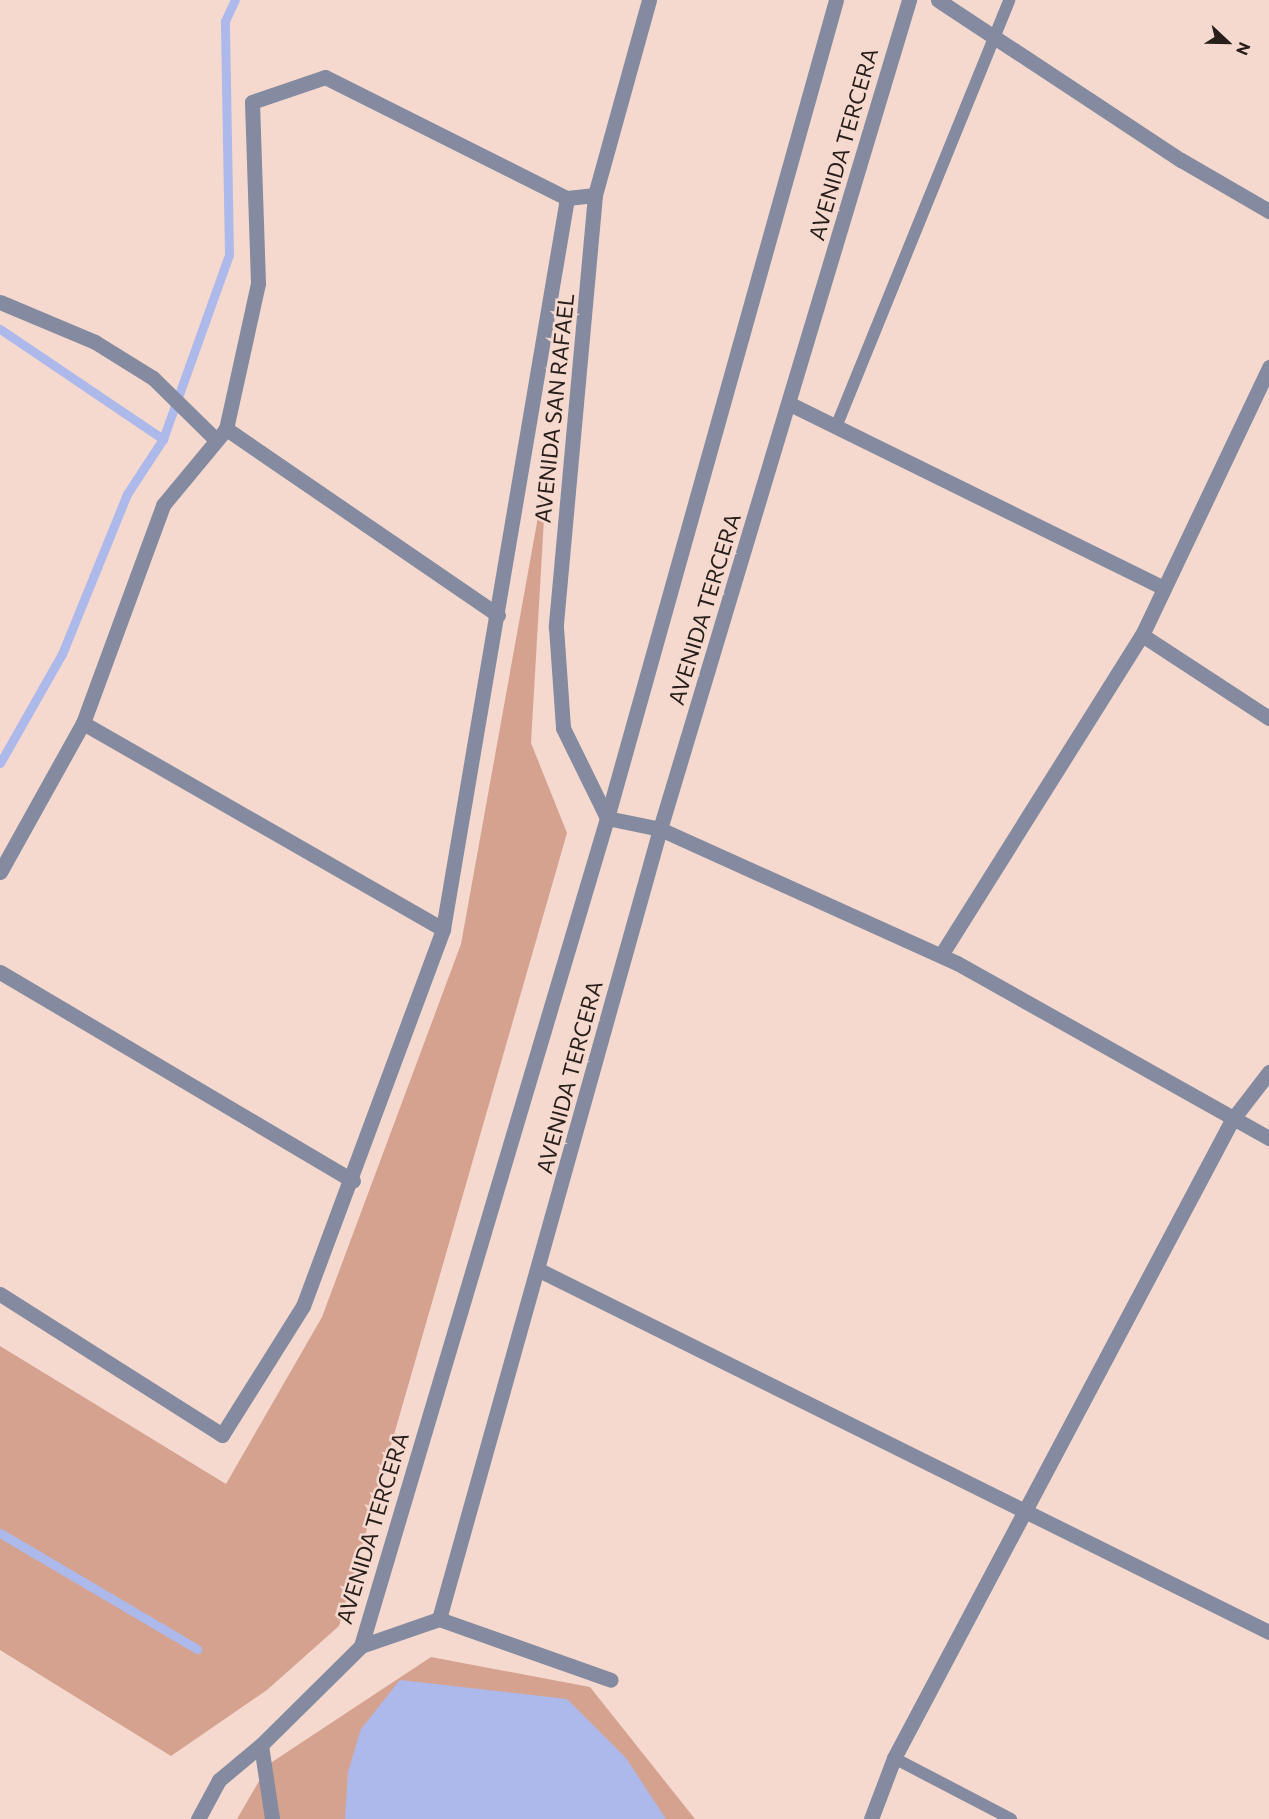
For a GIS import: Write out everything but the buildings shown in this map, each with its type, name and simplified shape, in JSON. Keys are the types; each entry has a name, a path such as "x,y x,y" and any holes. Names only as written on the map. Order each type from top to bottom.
{"street":[{"name":"AVENIDA SAN RAFAEL","path":"607,819 563,728 556,627 596,195 649,0"},
{"name":"AVENIDA TERCERA","path":"361,1646 607,819 836,0"},
{"name":"AVENIDA TERCERA","path":"361,1646 439,1619 539,1270 660,830 790,404 909,0"},
{"path":"938,0 1269,211"},
{"path":"0,872 82,723 163,505 221,434 258,283 252,102 325,77 567,198 596,195"},
{"path":"0,1294 222,1435 303,1306 353,1181 443,929 567,198"},
{"path":"0,302 95,342 167,392 186,410 221,434 498,615"},
{"path":"941,955 1142,635 1269,367"},
{"path":"790,404 1164,588"},
{"path":"1142,635 1269,718"},
{"path":"82,723 443,929"},
{"path":"607,819 660,830 941,955 1232,1120 1269,1138"},
{"path":"0,972 353,1181"},
{"path":"871,1819 894,1758 1232,1120 1269,1072"},
{"path":"539,1270 1269,1632"},
{"path":"439,1619 611,1680"},
{"path":"198,1819 219,1780 261,1746 361,1646"},
{"path":"261,1746 272,1819"}],"lane":[{"path":"836,427 990,35 1009,0"},
{"path":"894,1758 1011,1819"}],"shaded area":[{"path":"547,467 531,743 567,833 339,1626 267,1690 171,1756 0,1650 0,1346 226,1484 322,1317 461,944"},
{"path":"431,1657 590,1687 695,1819 237,1819 269,1764"}],"water":[{"path":"400,1680 567,1699 626,1758 666,1819 345,1819 348,1772 361,1729"}],"waterway":[{"path":"0,763 62,654 127,494 163,439 229,255 225,21 235,0"},
{"path":"0,329 163,439"},
{"path":"0,1533 197,1649"}]}
